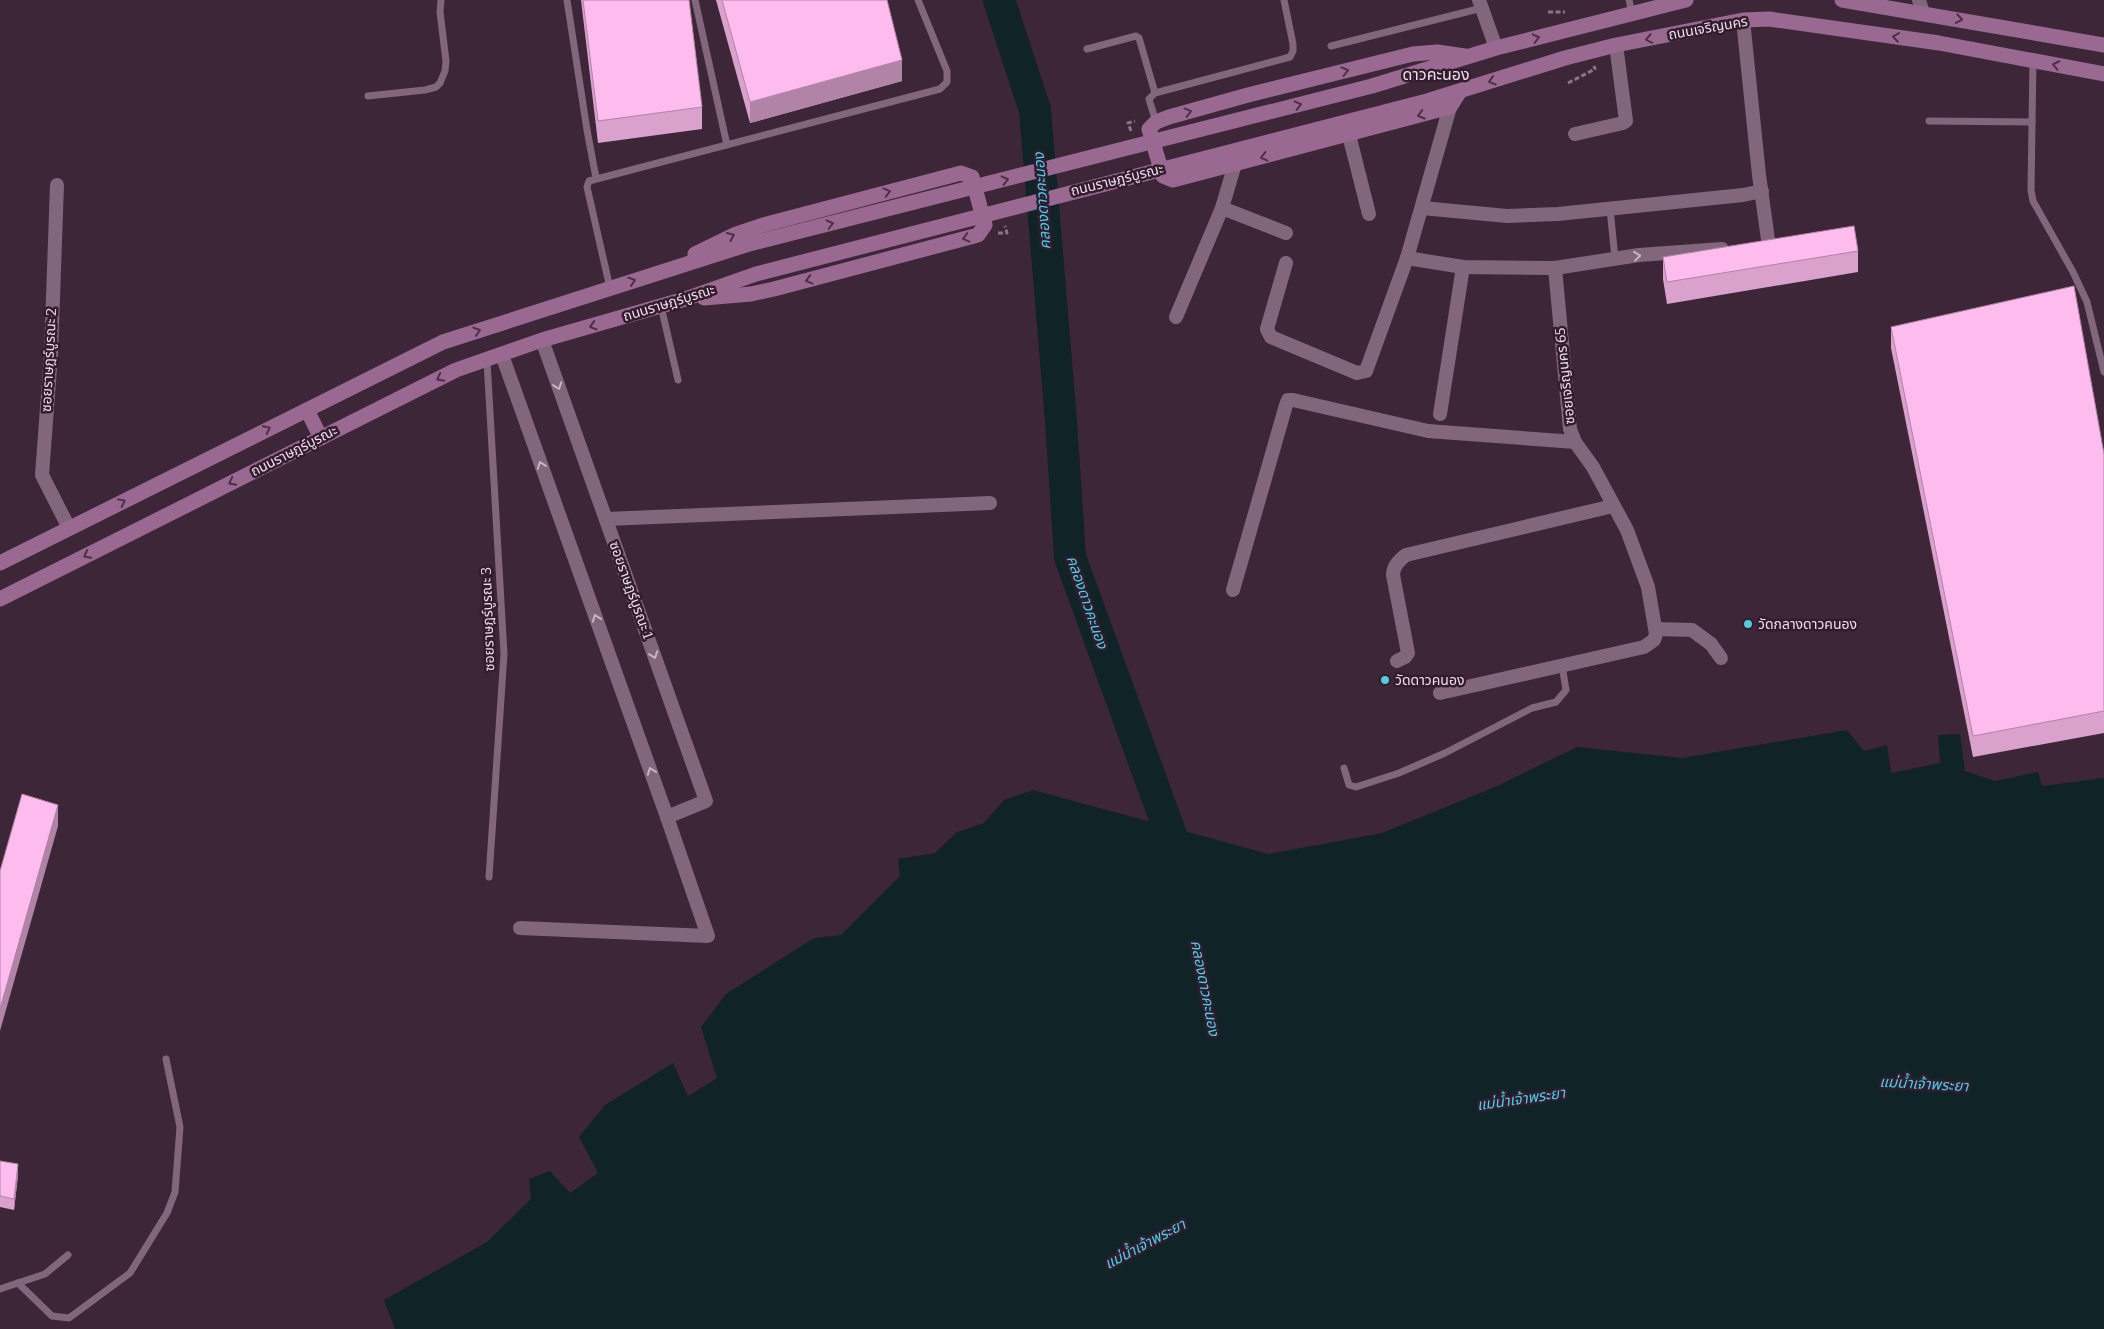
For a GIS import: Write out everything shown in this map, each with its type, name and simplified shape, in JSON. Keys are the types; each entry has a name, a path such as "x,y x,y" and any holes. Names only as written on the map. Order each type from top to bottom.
{"main road":[{"path":"1460,91 1450,107 1173,180 1163,176 1149,129 1156,122 1248,95 1413,54 1437,52 1468,56 1630,7 1686,0"},
{"path":"1842,0 1921,6 2104,45"},
{"name":"ถนนเจริญนคร","path":"1378,114 1565,58 1616,45 1744,20 1770,20 1939,43 2104,74"},
{"name":"ถนนราษฎร์บูรณะ","path":"0,563 443,342 749,244 1372,86 1468,56"},
{"name":"ถนนราษฎร์บูรณะ","path":"0,599 456,370 542,340 685,300 756,274 1378,114"},
{"path":"672,268 709,246 763,225 961,173 972,177 985,225 978,235 751,294 685,300"},
{"path":"307,410 321,438"}],"street":[{"path":"1480,4 1496,48"},
{"path":"1744,20 1762,191 1765,248"},
{"path":"1575,134 1626,121 1616,45"},
{"path":"1286,262 1267,329 1268,334 1271,337 1356,373 1366,371 1407,258 1450,107"},
{"path":"1349,135 1369,214"},
{"path":"1176,317 1222,208 1235,164"},
{"name":"ซอยราษฎร์บูรณะ 2","path":"57,186 51,354 42,475 69,528"},
{"path":"1422,208 1507,216 1610,209 1742,196 1762,191"},
{"path":"1222,208 1286,233"},
{"path":"1407,258 1463,267 1555,268 1615,258 1736,248"},
{"path":"1440,414 1463,267"},
{"name":"ซอยเจริญนคร 65","path":"1555,268 1570,429 1575,442 1593,467 1627,530 1648,587 1656,629"},
{"name":"ซอยราษฎร์บูรณะ 1","path":"542,340 706,800 667,817"},
{"path":"494,358 667,817 708,936 520,928"},
{"path":"1233,590 1288,400 1428,431 1575,442"},
{"path":"606,519 990,503"},
{"path":"1397,661 1405,658 1408,653 1393,575 1395,566 1402,558 1613,506"},
{"path":"1440,693 1644,647 1654,640 1656,629 1692,630 1711,644 1721,658"}],"lane":[{"path":"368,96 425,90 436,87 440,83 445,71 446,61 440,12 441,0"},
{"path":"567,0 596,178"},
{"path":"695,0 726,145"},
{"path":"610,289 587,187 589,181 940,89 947,82 947,71 918,0"},
{"path":"1156,122 1149,100 1155,93 1290,57 1293,51 1293,44 1284,0"},
{"path":"1331,46 1480,4"},
{"path":"1087,49 1136,36 1139,38 1155,93"},
{"path":"2033,60 2031,190 2033,201 2073,272 2082,292 2089,311 2104,372"},
{"path":"1929,121 2032,122"},
{"path":"1610,209 1615,258"},
{"path":"2073,295 2082,292"},
{"path":"661,306 678,380"},
{"name":"ซอยราษฎร์บูรณะ 3","path":"489,877 504,654 494,358"},
{"path":"1344,768 1349,785 1356,787 1399,773 1445,753 1532,708 1556,702 1566,690 1562,664"},
{"path":"18,1283 52,1316 69,1318 130,1273 167,1212 175,1192 180,1128 166,1059"},
{"path":"0,1289 45,1274 68,1256"}],"path":[{"path":"1568,83 1595,70"},
{"path":"995,233 1007,233 1005,224"}],"water":[{"name":"แม่น้ำเจ้าพระยา","path":"1847,730 1864,751 1887,745 1891,773 1940,763 1938,735 1960,734 1965,771 1995,781 2038,772 2042,786 2104,778 2104,1329 395,1329 384,1300 487,1242 531,1199 529,1179 550,1171 570,1193 598,1173 579,1137 605,1105 673,1063 688,1096 717,1078 701,1027 726,994 814,938 841,935 900,876 898,859 935,853 957,832 984,823 1004,800 1033,790 1269,854 1382,833 1495,787 1577,747 1682,758"}],"building":[{"path":"583,0 689,0 702,107 598,121"},
{"path":"722,0 887,0 902,60 750,102"},
{"path":"1854,226 1858,251 1667,282 1663,257"},
{"path":"2074,286 2104,454 2104,711 1973,736 1891,327"},
{"path":"22,794 58,805 0,1009 0,871"},
{"path":"0,1161 18,1164 14,1199 0,1196"}],"waterway":[{"name":"คลองดาวคะนอง","path":"999,0 1035,110 1061,421 1070,557 1183,868"}],"place":[{"name":"วัดกลางดาวคนอง","path":"1748,624"},
{"name":"วัดดาวคนอง","path":"1385,680"}],"district":[{"name":"ดาวคะนอง","path":"1436,74"}]}
